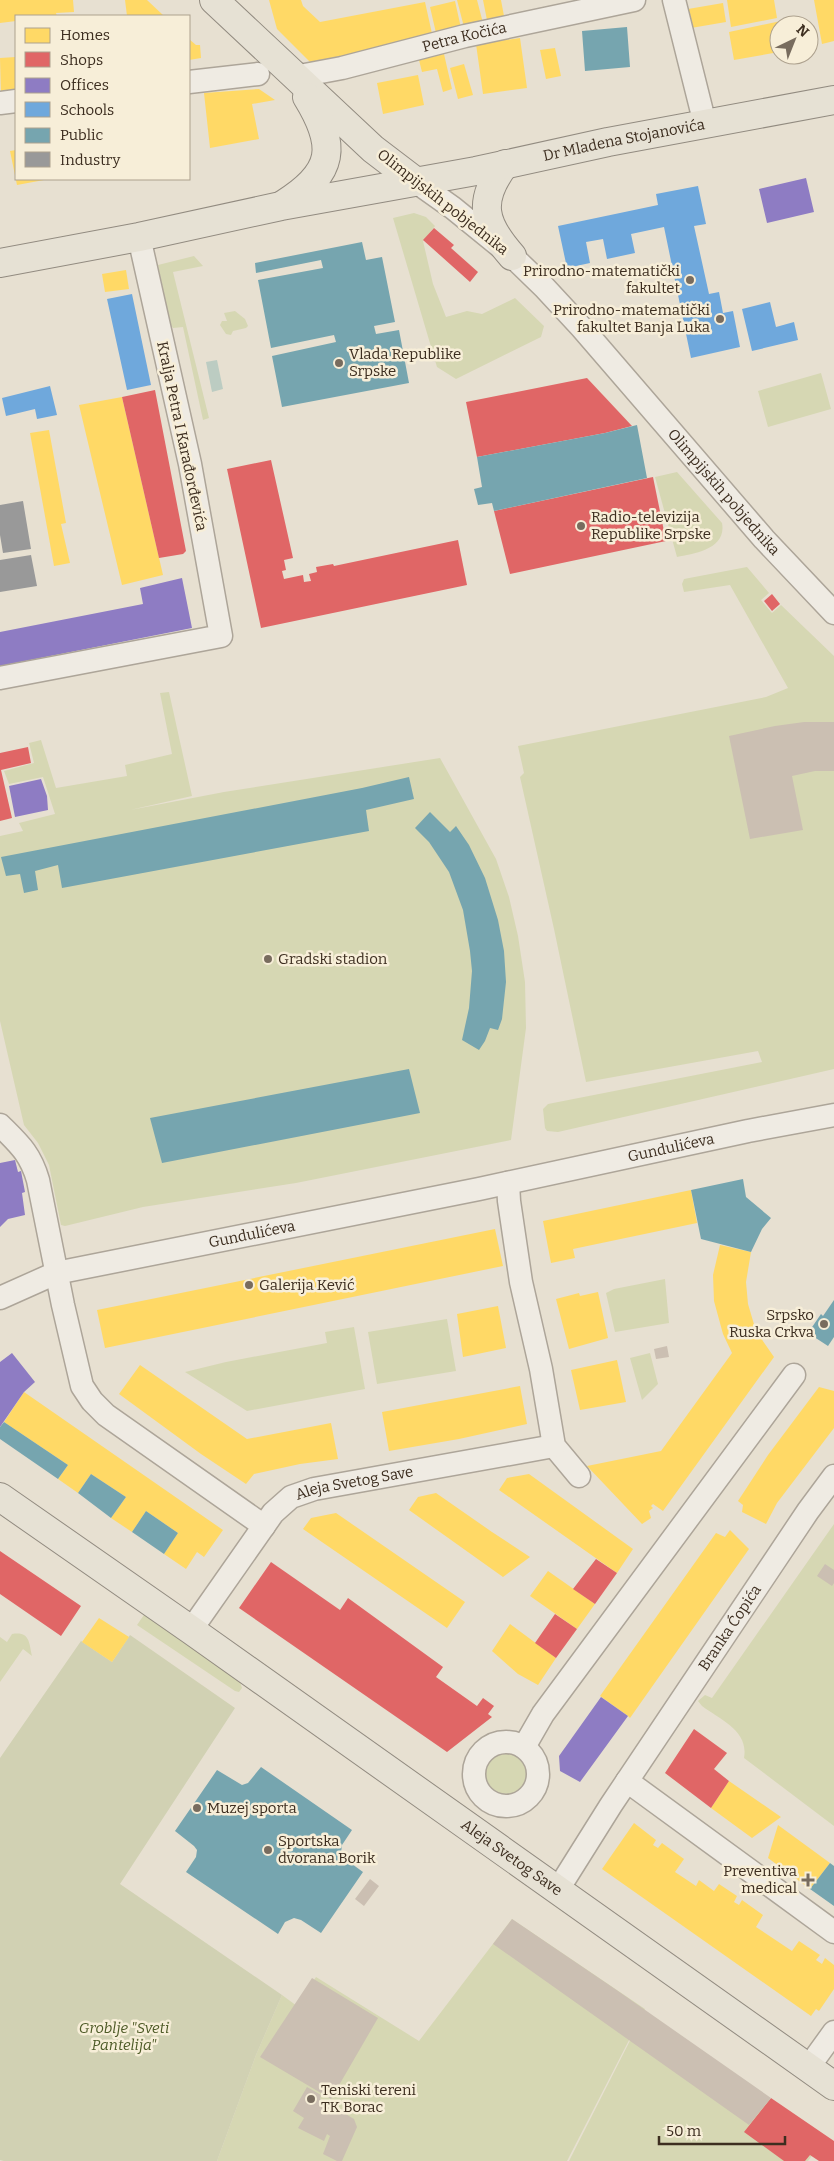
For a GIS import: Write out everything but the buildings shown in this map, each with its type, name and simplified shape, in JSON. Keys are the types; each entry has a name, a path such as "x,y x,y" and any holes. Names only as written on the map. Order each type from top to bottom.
{"main road":[{"name":"Olimpijskih pobjednika","path":"217,2 294,77 373,149 415,181"},
{"path":"281,206 298,194 319,173 324,164 328,149 328,141 319,116 294,77"},
{"name":"Dr Mladena Stojanovića","path":"415,181 834,100"},
{"path":"505,164 495,177 488,194 486,206 488,219 496,237 512,256"},
{"path":"0,263 415,181"},
{"name":"Aleja Svetog Save","path":"0,1497 191,1630 834,2086"}],"street":[{"name":"Petra Kočića","path":"294,77 342,68 465,36 634,0"},
{"path":"674,0 705,124"},
{"path":"190,82 258,74"},
{"path":"0,103 15,102"},
{"name":"Olimpijskih pobjednika","path":"415,181 453,208 512,256 582,328 758,533 834,613"},
{"name":"Kralja Petra I Karađorđevića","path":"0,678 221,636 190,464 139,236"},
{"name":"Gundulićeva","path":"0,1298 56,1273 834,1115"},
{"path":"0,1125 18,1141 33,1164 82,1386 86,1394 106,1414 264,1526"},
{"path":"508,1182 521,1282 542,1369 554,1446 579,1476"},
{"path":"524,1747 543,1714 794,1375"},
{"name":"Aleja Svetog Save","path":"191,1630 264,1526 286,1500 314,1489 554,1446"},
{"name":"Branka Ćopića","path":"557,1891 627,1781 808,1510 834,1476"},
{"path":"627,1781 834,1932"},
{"path":"808,2068 834,2032"}],"green space":[{"path":"414,213 426,217 435,226 423,241 433,284 446,317 467,311 482,314 515,298 544,326 541,337 456,379 437,367 393,218"},
{"path":"194,256 203,266 173,272 209,418 203,420 183,327 173,328 170,324 158,265"},
{"path":"235,311 245,319 248,326 233,331 231,335 226,334 220,325 222,321 227,321 224,313"},
{"path":"821,373 831,409 768,427 758,391"},
{"path":"677,472 722,523 722,532 719,539 708,549 677,557 655,477"},
{"path":"747,567 769,593 761,600 772,613 781,605 834,656 834,1069 558,1132 547,1131 543,1109 548,1104 762,1062 758,1051 586,1082 520,777 524,773 518,746 766,697 788,688 730,585 684,592 682,584 684,579"},
{"name":"Gradski stadion","path":"169,692 192,796 130,810 224,792 440,758 496,859 509,897 518,936 525,982 526,1028 511,1140 296,1183 143,1207 65,1226 61,1225 49,1165 38,1143 24,1125 0,1021 0,836 23,831 19,823 55,814 43,777 9,784 4,771 34,763 29,743 41,740 56,788 127,776 125,765 172,754 160,693"},
{"path":"665,1279 669,1323 615,1332 606,1293 614,1289"},
{"path":"447,1319 456,1371 377,1384 368,1332"},
{"path":"354,1327 365,1389 247,1411 185,1372 226,1362 327,1343 325,1332"},
{"path":"650,1353 658,1384 642,1400 630,1358"},
{"path":"834,1524 834,1826 744,1758 742,1740 738,1733 698,1701 705,1695 712,1698"},
{"path":"146,1612 239,1679 242,1688 239,1692 137,1625"},
{"path":"12,1634 22,1634 28,1639 32,1656 23,1649 0,1682 0,1637 7,1642"},
{"name":"Groblje \"Sveti Pantelija\"","path":"130,1635 235,1708 120,1884 282,1995 256,2055 217,2161 4,2161 0,2160 0,1758 81,1641 112,1662"},
{"path":"506,1747 516,1749 525,1755 531,1764 533,1774 531,1784 525,1793 516,1799 506,1801 496,1799 487,1793 481,1784 479,1774 481,1764 487,1755 496,1749"},
{"path":"512,1919 645,2009 567,2161 217,2161 256,2055 282,1995 297,2006 316,1977 419,2041"},
{"path":"645,2011 825,2138 808,2161 569,2161"}],"shaded area":[{"path":"217,360 223,389 212,392 206,362"}],"place":[{"name":"Prirodno-matematički fakultet","path":"690,280"},
{"name":"Prirodno-matematički fakultet Banja Luka","path":"720,319"},
{"name":"Vlada Republike Srpske","path":"339,363"},
{"name":"Radio-televizija Republike Srpske","path":"581,526"},
{"name":"Gradski stadion","path":"268,959"},
{"name":"Galerija Kević","path":"249,1285"},
{"name":"Srpsko Ruska Crkva","path":"824,1324"},
{"name":"Muzej sporta","path":"197,1808"},
{"name":"Sportska dvorana Borik","path":"268,1850"},
{"name":"Preventiva medical","path":"808,1880"},
{"name":"Teniski tereni TK Borac","path":"311,2099"}]}
